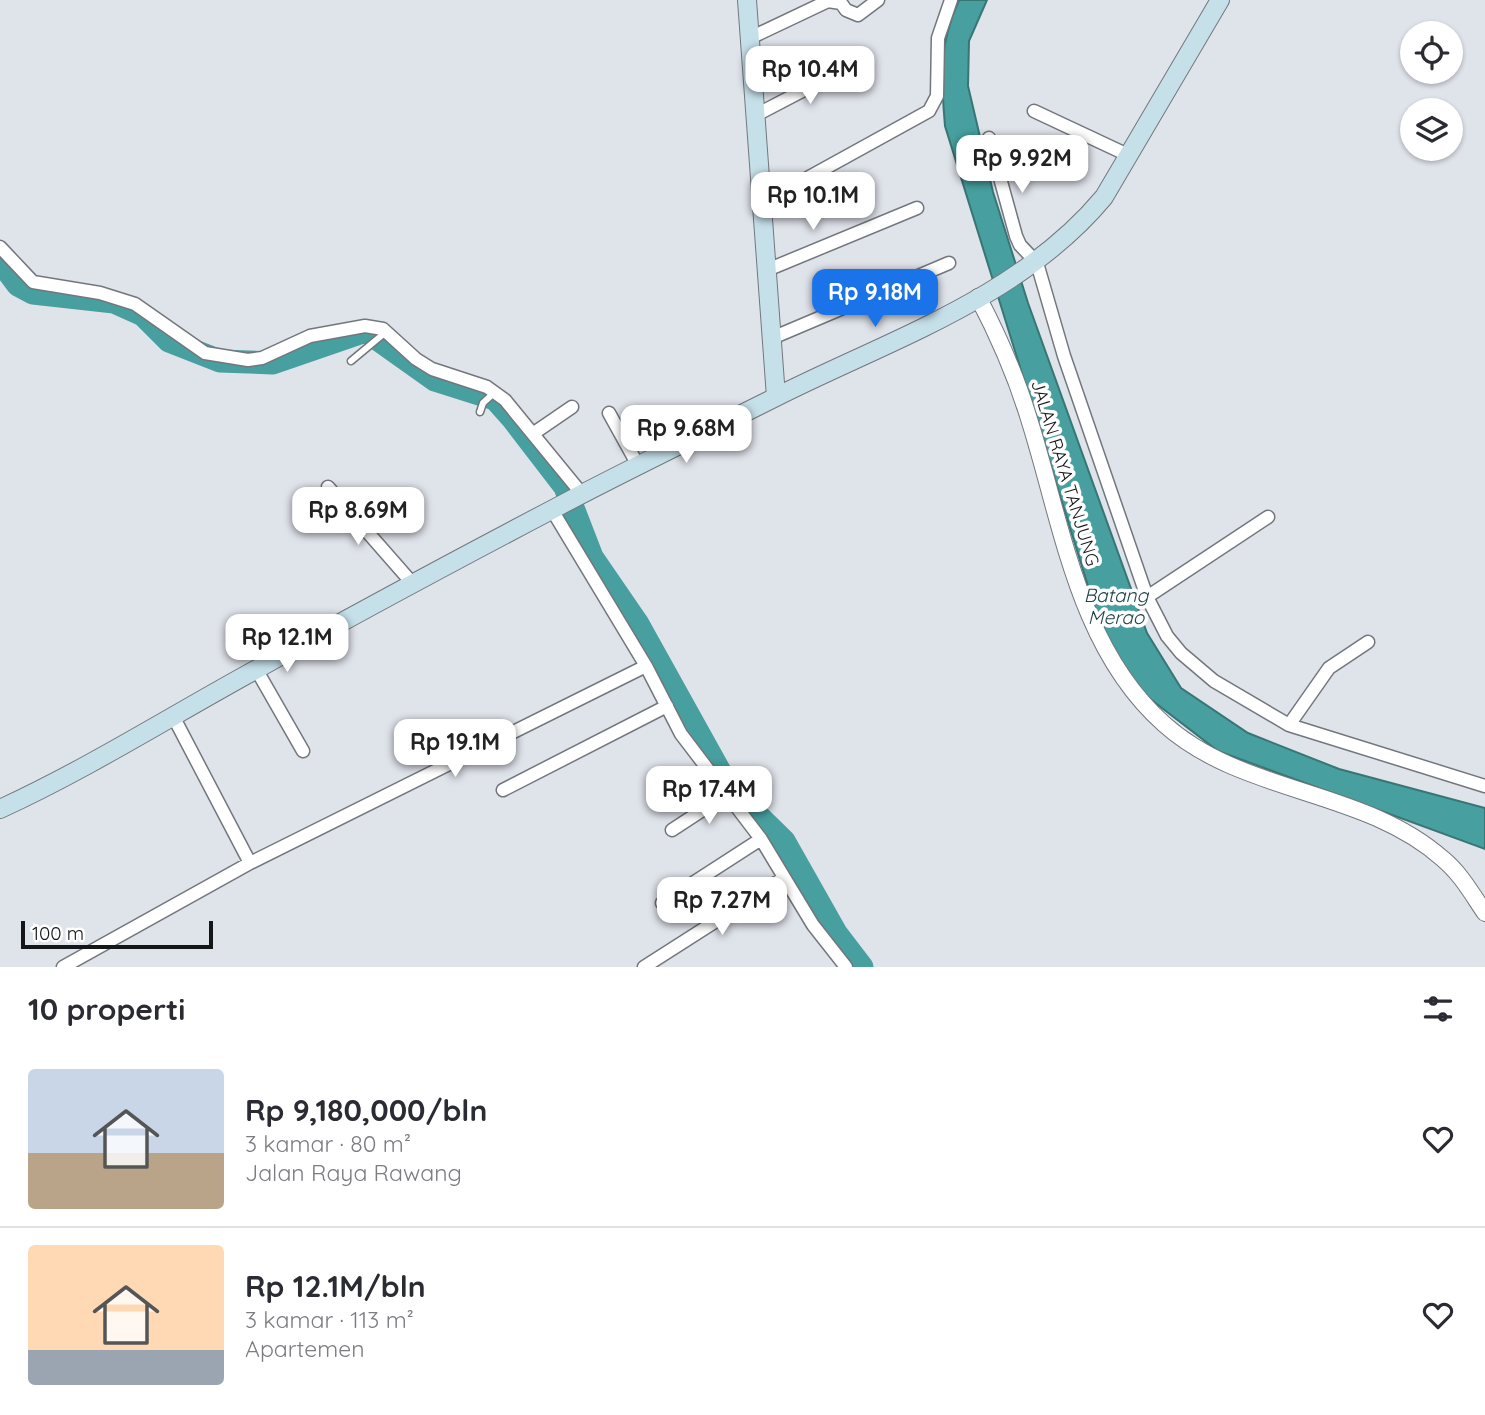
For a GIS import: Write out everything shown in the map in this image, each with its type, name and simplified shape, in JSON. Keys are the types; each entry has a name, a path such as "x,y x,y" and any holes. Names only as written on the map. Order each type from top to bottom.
{"main road":[{"path":"747,0 764,197 776,397"},
{"path":"0,810 61,781 256,669 555,508 776,397 844,367 1033,266 1085,221 1104,197 1220,0"}],"street":[{"path":"750,38 828,1 842,3 846,10 858,15 878,0"},
{"path":"764,197 802,181 929,111 937,96 938,38 951,0"},
{"path":"755,115 848,67"},
{"path":"1034,111 1130,156"},
{"path":"989,138 1016,236 1033,266 1147,597 1167,636 1181,653 1251,705 1289,725 1485,786"},
{"path":"767,270 917,208"},
{"path":"0,247 33,282 108,295 135,304 205,353 248,360 262,358 310,336 365,326 385,333 432,369 493,394 534,433 579,496"},
{"path":"772,338 949,263"},
{"name":"JALAN RAYA TANJUNG","path":"983,295 1016,379 1084,601 1106,651 1134,692 1163,724 1219,760 1368,813 1397,827 1441,857 1457,872 1485,913"},
{"path":"534,433 572,407"},
{"path":"609,413 639,467"},
{"path":"328,487 413,584"},
{"path":"555,508 646,666 681,734 761,839 782,879 846,967"},
{"path":"1147,597 1268,517"},
{"path":"1289,725 1329,668 1368,642"},
{"path":"63,967 250,863 646,666"},
{"path":"256,669 303,751"},
{"path":"503,790 667,706"},
{"path":"173,716 250,863"},
{"path":"672,830 727,794"},
{"path":"663,903 761,839"},
{"path":"644,967 782,879"}],"lane":[{"path":"351,361 385,333"},
{"path":"480,412 483,403 493,394"}],"water":[{"name":"Batang Merao","path":"959,0 987,0 969,41 968,86 993,192 1028,303 1147,633 1181,688 1248,733 1339,769 1485,808 1485,849 1218,751 1145,695 1122,664 1098,618 945,126 944,47"}],"waterway":[{"path":"0,261 18,285 33,293 114,302 143,315 169,341 220,361 273,363 366,331 435,380 495,399 565,487 592,557 638,624 728,786 784,841 836,933 862,967"}]}
